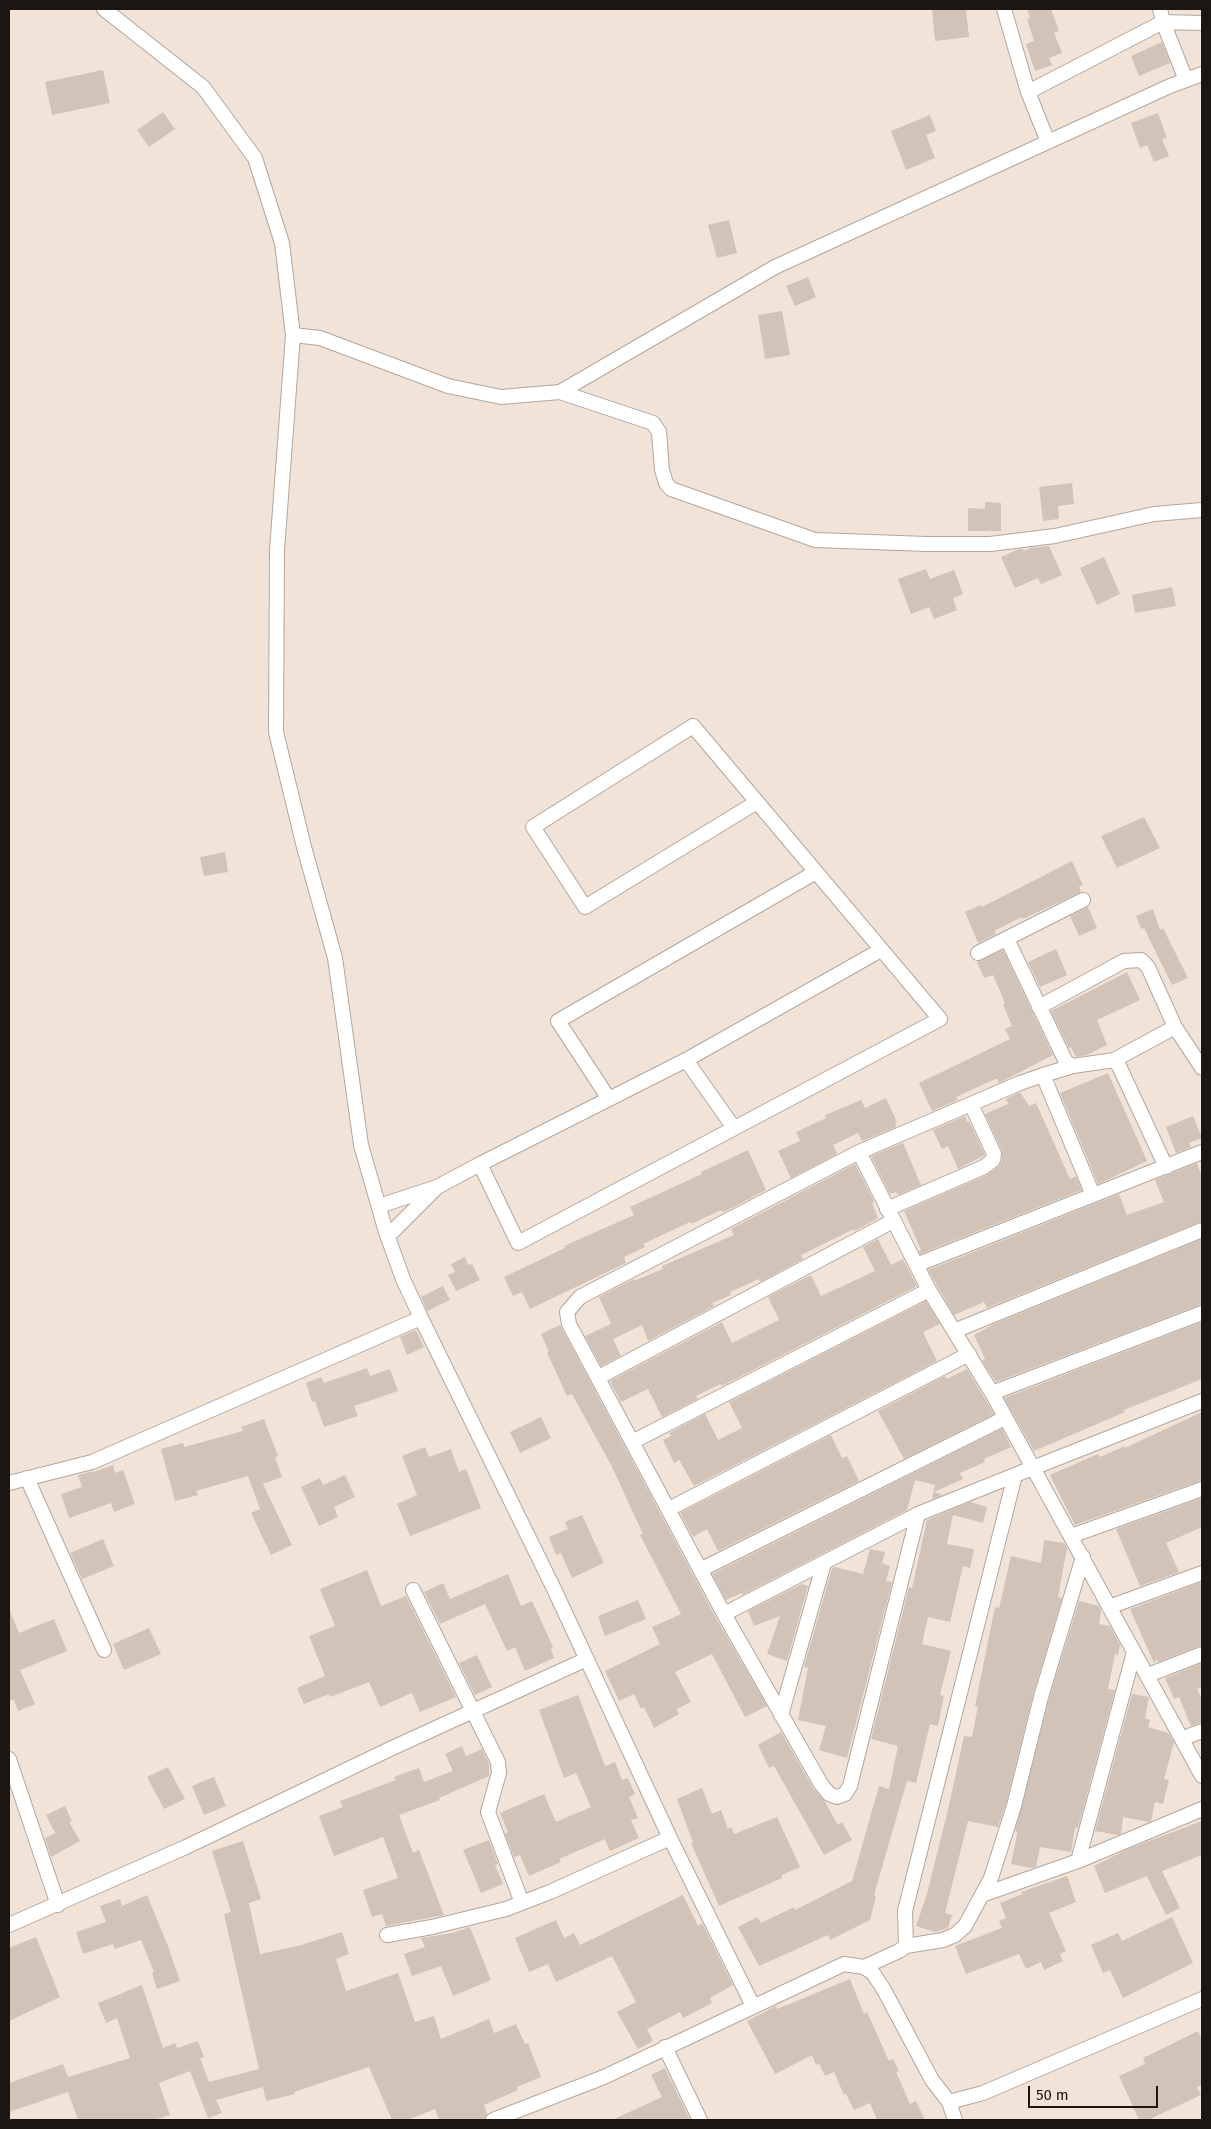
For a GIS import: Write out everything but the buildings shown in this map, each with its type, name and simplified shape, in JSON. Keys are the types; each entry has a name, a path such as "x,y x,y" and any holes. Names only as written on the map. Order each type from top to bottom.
{"street":[{"path":"104,9 203,88 254,158 282,243 293,335 277,550 276,732 304,847 335,958 361,1145 388,1236 403,1279 421,1318 463,1401 587,1659 670,1838 753,2006"},
{"path":"1004,9 1028,92 1048,142"},
{"path":"1028,92 1161,16 1202,23"},
{"path":"1161,16 1186,80"},
{"path":"560,392 774,267 1202,74"},
{"path":"293,335 320,338 448,386 501,397 560,392 654,423 660,432 662,470 666,483 671,489 815,540 990,544 1055,536 1154,514 1202,510"},
{"path":"480,1164 518,1243 940,1019 693,726 533,828 585,907 756,802"},
{"path":"609,1099 558,1021 816,872"},
{"path":"978,953 1083,900"},
{"path":"1006,939 1066,1062 1073,1066"},
{"path":"379,1206 437,1187 686,1060 881,950"},
{"path":"1039,1007 1124,961 1142,960 1148,967 1175,1028 1202,1067"},
{"path":"918,1514 850,1786 845,1794 838,1797 829,1794 780,1715 569,1324 567,1312 580,1297 860,1152 1042,1075 1073,1066 1114,1060 1175,1028"},
{"path":"686,1060 734,1128"},
{"path":"1114,1060 1119,1066 1166,1166"},
{"path":"1042,1075 1093,1195"},
{"path":"599,1377 890,1215 984,1167 993,1160 994,1154 971,1104"},
{"path":"860,1152 929,1290 992,1393 1084,1557 1109,1607 1148,1674 1202,1776"},
{"path":"916,1265 1202,1152"},
{"path":"388,1236 437,1187"},
{"path":"954,1331 1202,1230"},
{"path":"632,1442 929,1290"},
{"path":"992,1393 1202,1313"},
{"path":"9,1484 92,1462 421,1318"},
{"path":"669,1509 969,1354"},
{"path":"724,1614 918,1514 1202,1401"},
{"path":"702,1569 1005,1418"},
{"path":"906,1946 905,1911 1015,1475"},
{"path":"27,1478 104,1650"},
{"path":"1071,1536 1202,1489"},
{"path":"493,2120 604,2077 836,1967 844,1964 864,1966 900,1951 906,1946 942,1940 955,1935 965,1926 991,1878 1014,1806 1041,1697 1084,1557"},
{"path":"780,1715 824,1563"},
{"path":"1109,1607 1202,1573"},
{"path":"413,1590 498,1762 499,1773 488,1812 522,1902"},
{"path":"1078,1861 1134,1652"},
{"path":"1148,1674 1202,1654"},
{"path":"9,1925 186,1847 473,1710 587,1659"},
{"path":"1183,1738 1202,1731"},
{"path":"9,1759 58,1905"},
{"path":"982,1895 1078,1861 1202,1809"},
{"path":"387,1934 432,1927 506,1909 670,1838"},
{"path":"864,1966 873,1974 884,1990 932,2080 949,2102 955,2120"},
{"path":"949,2102 983,2093 1202,1999"},
{"path":"665,2047 700,2120"}]}
